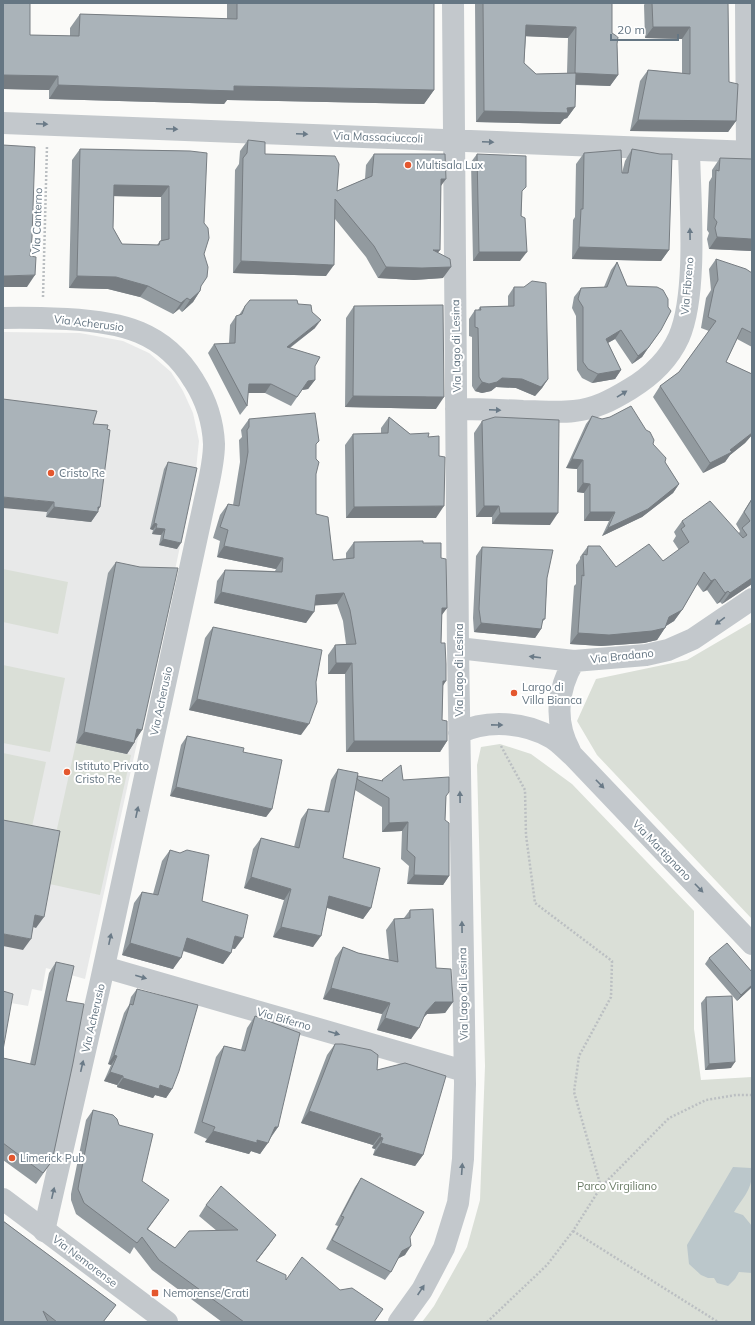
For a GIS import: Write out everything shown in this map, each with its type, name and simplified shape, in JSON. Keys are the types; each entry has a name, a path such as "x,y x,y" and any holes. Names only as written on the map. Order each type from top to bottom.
{"street":[{"name":"Via Lago di Lesina","path":"399,1322 429,1278 444,1248 453,1221 461,1185 463,1165 464,1071 458,648 453,3"},
{"path":"746,3 750,152"},
{"name":"Via Massaciuccoli","path":"3,123 455,140 689,151 750,152"},
{"name":"Via Fibreno","path":"456,409 564,412 585,410 616,398 643,380 660,364 671,351 679,337 687,304 690,250 689,151"},
{"name":"Via Acherusio","path":"3,318 42,317 83,320 116,324 138,330 158,341 174,354 191,376 207,405 212,429 213,457 204,504 104,967 44,1231"},
{"name":"Via Bradano","path":"574,661 646,655 668,650 698,636 752,599"},
{"path":"458,648 574,661 564,681 559,718 562,734 573,756"},
{"path":"459,733 480,726 500,725 522,727 553,738 573,756"},
{"name":"Via Martignano","path":"573,756 752,944"},
{"name":"Via Biferno","path":"104,967 464,1071"},
{"name":"Via Nemorense","path":"3,1199 167,1322"}],"path":[{"name":"Via Canterno","path":"42,317 48,124"},
{"path":"500,725 500,744 525,790 526,835 535,903 612,961 611,997 579,1056 574,1092 601,1187"},
{"path":"487,1322 546,1265 573,1231 601,1187 669,1118 706,1100 736,1095 752,1095"},
{"path":"573,1231 718,1322"}],"shaded area":[{"name":"Istituto Privato Cristo Re","path":"3,332 80,333 123,341 149,353 171,372 183,391 193,413 199,441 196,469 174,575 85,979 46,968 42,991 32,989 28,1006 11,1003 3,1042"},
{"path":"733,1167 751,1168 752,1175 750,1186 734,1212 743,1215 752,1226 752,1273 739,1272 728,1286 717,1283 714,1278 708,1278 701,1275 689,1264 687,1245"}],"green space":[{"path":"3,569 68,582 58,634 3,622"},
{"path":"752,622 752,919 597,755 577,721 596,679 687,660"},
{"path":"3,665 65,678 50,752 3,743"},
{"path":"76,743 131,755 100,895 45,883"},
{"name":"Parco Virgiliano","path":"500,744 531,754 572,784 694,911 694,1029 701,1080 752,1077 752,1322 422,1322 434,1306 467,1247 480,1200 485,1066 477,765 481,747"},
{"path":"3,753 46,762 30,836 3,831"}],"building":[{"path":"3,3 30,3 30,35 79,36 80,14 237,19 237,3 434,3 434,90 234,86 234,91 58,85 58,76 3,75"},
{"path":"483,3 612,3 612,33 618,37 618,75 576,73 575,107 567,108 568,113 484,111","holes":["526,25 576,27 575,73 536,74 524,63"]},
{"path":"652,3 728,3 729,82 738,84 736,121 638,120 648,70 690,74 690,27 653,27"},
{"path":"248,140 265,142 265,154 335,156 339,164 337,191 372,176 374,154 445,154 446,179 441,179 440,250 433,250 450,259 451,267 386,267 374,246 335,199 334,265 241,261 243,158 247,153"},
{"path":"3,145 35,147 30,256 36,257 35,275 3,276"},
{"path":"80,149 190,151 207,153 204,223 208,228 209,238 204,254 208,267 207,277 201,286 200,291 190,300 187,298 181,303 148,286 116,277 77,276","holes":["114,185 169,186 169,239 160,241 159,245 122,244 113,228"]},
{"path":"632,149 660,154 672,154 669,250 579,247 581,209 583,209 584,153 621,150 622,173 628,173"},
{"path":"477,154 526,156 526,187 522,191 521,216 525,218 527,252 479,252"},
{"path":"720,158 752,159 752,239 717,237 715,228 717,222 714,218 716,170 719,171"},
{"path":"716,259 746,269 752,273 752,333 742,328 726,362 752,374 752,433 730,450 732,452 710,463 660,386 679,372 716,321 708,317 714,288 718,280"},
{"path":"617,262 627,286 657,287 663,290 668,299 668,307 671,311 661,330 648,348 638,356 621,330 606,339 621,370 598,374 588,369 583,362 583,307 578,299 581,288 607,287"},
{"path":"532,281 546,283 548,379 541,387 522,379 502,378 497,382 489,384 482,382 479,377 478,328 475,327 475,310 481,310 480,307 514,306 514,287 524,287"},
{"path":"250,300 297,300 298,304 311,305 312,312 321,320 287,347 320,357 315,366 315,380 308,381 297,397 271,384 249,384 247,406 214,344 235,343 236,316 242,314 245,306"},
{"path":"443,305 444,397 353,396 354,306"},
{"name":"Cristo Re","path":"3,399 97,411 93,424 108,425 107,429 110,430 100,507 98,507 98,512 54,507 54,502 3,497"},
{"path":"631,406 646,430 650,432 654,440 653,444 666,458 665,462 679,484 648,509 608,528 615,512 590,512 590,484 583,483 583,460 572,459 592,416 602,419 610,417"},
{"path":"315,413 319,441 316,444 316,459 319,462 316,474 316,514 328,517 333,560 354,558 354,542 423,541 423,543 441,543 441,558 446,559 447,608 442,608 441,643 445,643 446,681 443,681 442,720 447,721 447,741 354,741 352,663 336,663 335,645 356,644 350,610 344,593 316,595 314,612 221,592 225,570 282,572 283,558 224,546 228,530 220,527 228,504 239,506 248,452 247,430 249,427 249,419"},
{"path":"389,417 410,434 429,433 428,437 439,436 439,456 445,457 444,506 354,507 353,434 388,433"},
{"path":"495,417 559,420 558,513 500,513 499,506 484,506 482,421"},
{"path":"168,462 197,468 181,543 163,539 165,529 156,528 157,524 154,523"},
{"path":"752,499 752,578 730,593 728,591 725,593 715,579 711,581 704,572 682,610 669,617 665,628 652,631 609,635 578,633 582,575 584,576 583,554 587,555 588,546 600,546 616,567 649,544 663,561 689,542 681,529 685,526 682,521 710,501 743,538 747,535 742,528 750,521 744,512"},
{"path":"482,547 553,550 547,578 545,619 543,619 541,629 481,623 479,609"},
{"path":"116,562 140,567 178,568 142,730 137,729 134,743 84,732"},
{"path":"213,627 322,650 316,682 317,702 309,724 197,699"},
{"path":"187,736 244,748 243,752 282,760 272,809 176,787"},
{"path":"401,765 403,780 449,777 449,792 446,796 445,820 449,823 449,876 414,875 415,857 407,850 408,822 389,823 389,798 357,779 358,776 383,781 382,780"},
{"path":"338,769 358,773 343,858 380,868 371,908 329,896 321,936 281,927 291,889 251,877 261,838 299,848 308,809 329,812"},
{"path":"3,820 60,831 44,917 35,915 31,939 4,934 3,940"},
{"path":"170,850 180,853 187,850 209,855 202,901 248,915 243,938 235,936 231,953 187,938 181,958 130,943 142,892 158,895"},
{"path":"433,909 436,968 451,969 453,1002 435,1002 426,1012 419,1028 385,1018 390,1003 331,988 343,947 358,953 398,962 394,919 410,918 410,910"},
{"path":"727,943 752,972 752,985 741,995 709,958"},
{"path":"56,962 74,966 66,1001 84,1004 52,1161 43,1173 3,1143 3,1058 35,1065"},
{"path":"137,989 198,1005 179,1071 172,1089 160,1085 159,1089 123,1078 123,1076 110,1072 117,1056 114,1055 130,1004 133,1005"},
{"path":"3,991 13,994 3,1050"},
{"path":"732,996 735,1062 709,1064 706,997"},
{"path":"255,1016 300,1033 278,1127 275,1127 268,1143 257,1140 257,1143 213,1131 215,1127 202,1122 224,1046 245,1051"},
{"path":"335,1044 371,1050 378,1055 377,1070 405,1063 446,1076 423,1155 381,1143 383,1138 380,1137 381,1134 309,1111"},
{"path":"93,1110 113,1115 117,1119 119,1125 153,1134 142,1181 169,1200 147,1229 175,1248 189,1231 238,1230 206,1205 221,1186 276,1235 256,1261 286,1275 286,1280 302,1257 340,1290 352,1288 383,1309 374,1322 244,1322 159,1260 142,1237 137,1243 84,1203 78,1189"},
{"path":"361,1178 424,1212 410,1237 411,1246 402,1251 391,1272 332,1240 344,1217 341,1216"},
{"path":"3,1221 116,1305 103,1322 57,1322 43,1311 48,1322 3,1322"}],"place":[{"name":"Multisala Lux","path":"408,165"},
{"name":"Cristo Re","path":"51,473"},
{"name":"Largo di Villa Bianca","path":"514,693"},
{"name":"Istituto Privato Cristo Re","path":"67,772"},
{"name":"Limerick Pub","path":"12,1158"},
{"name":"Nemorense/Crati","path":"155,1293"}]}
